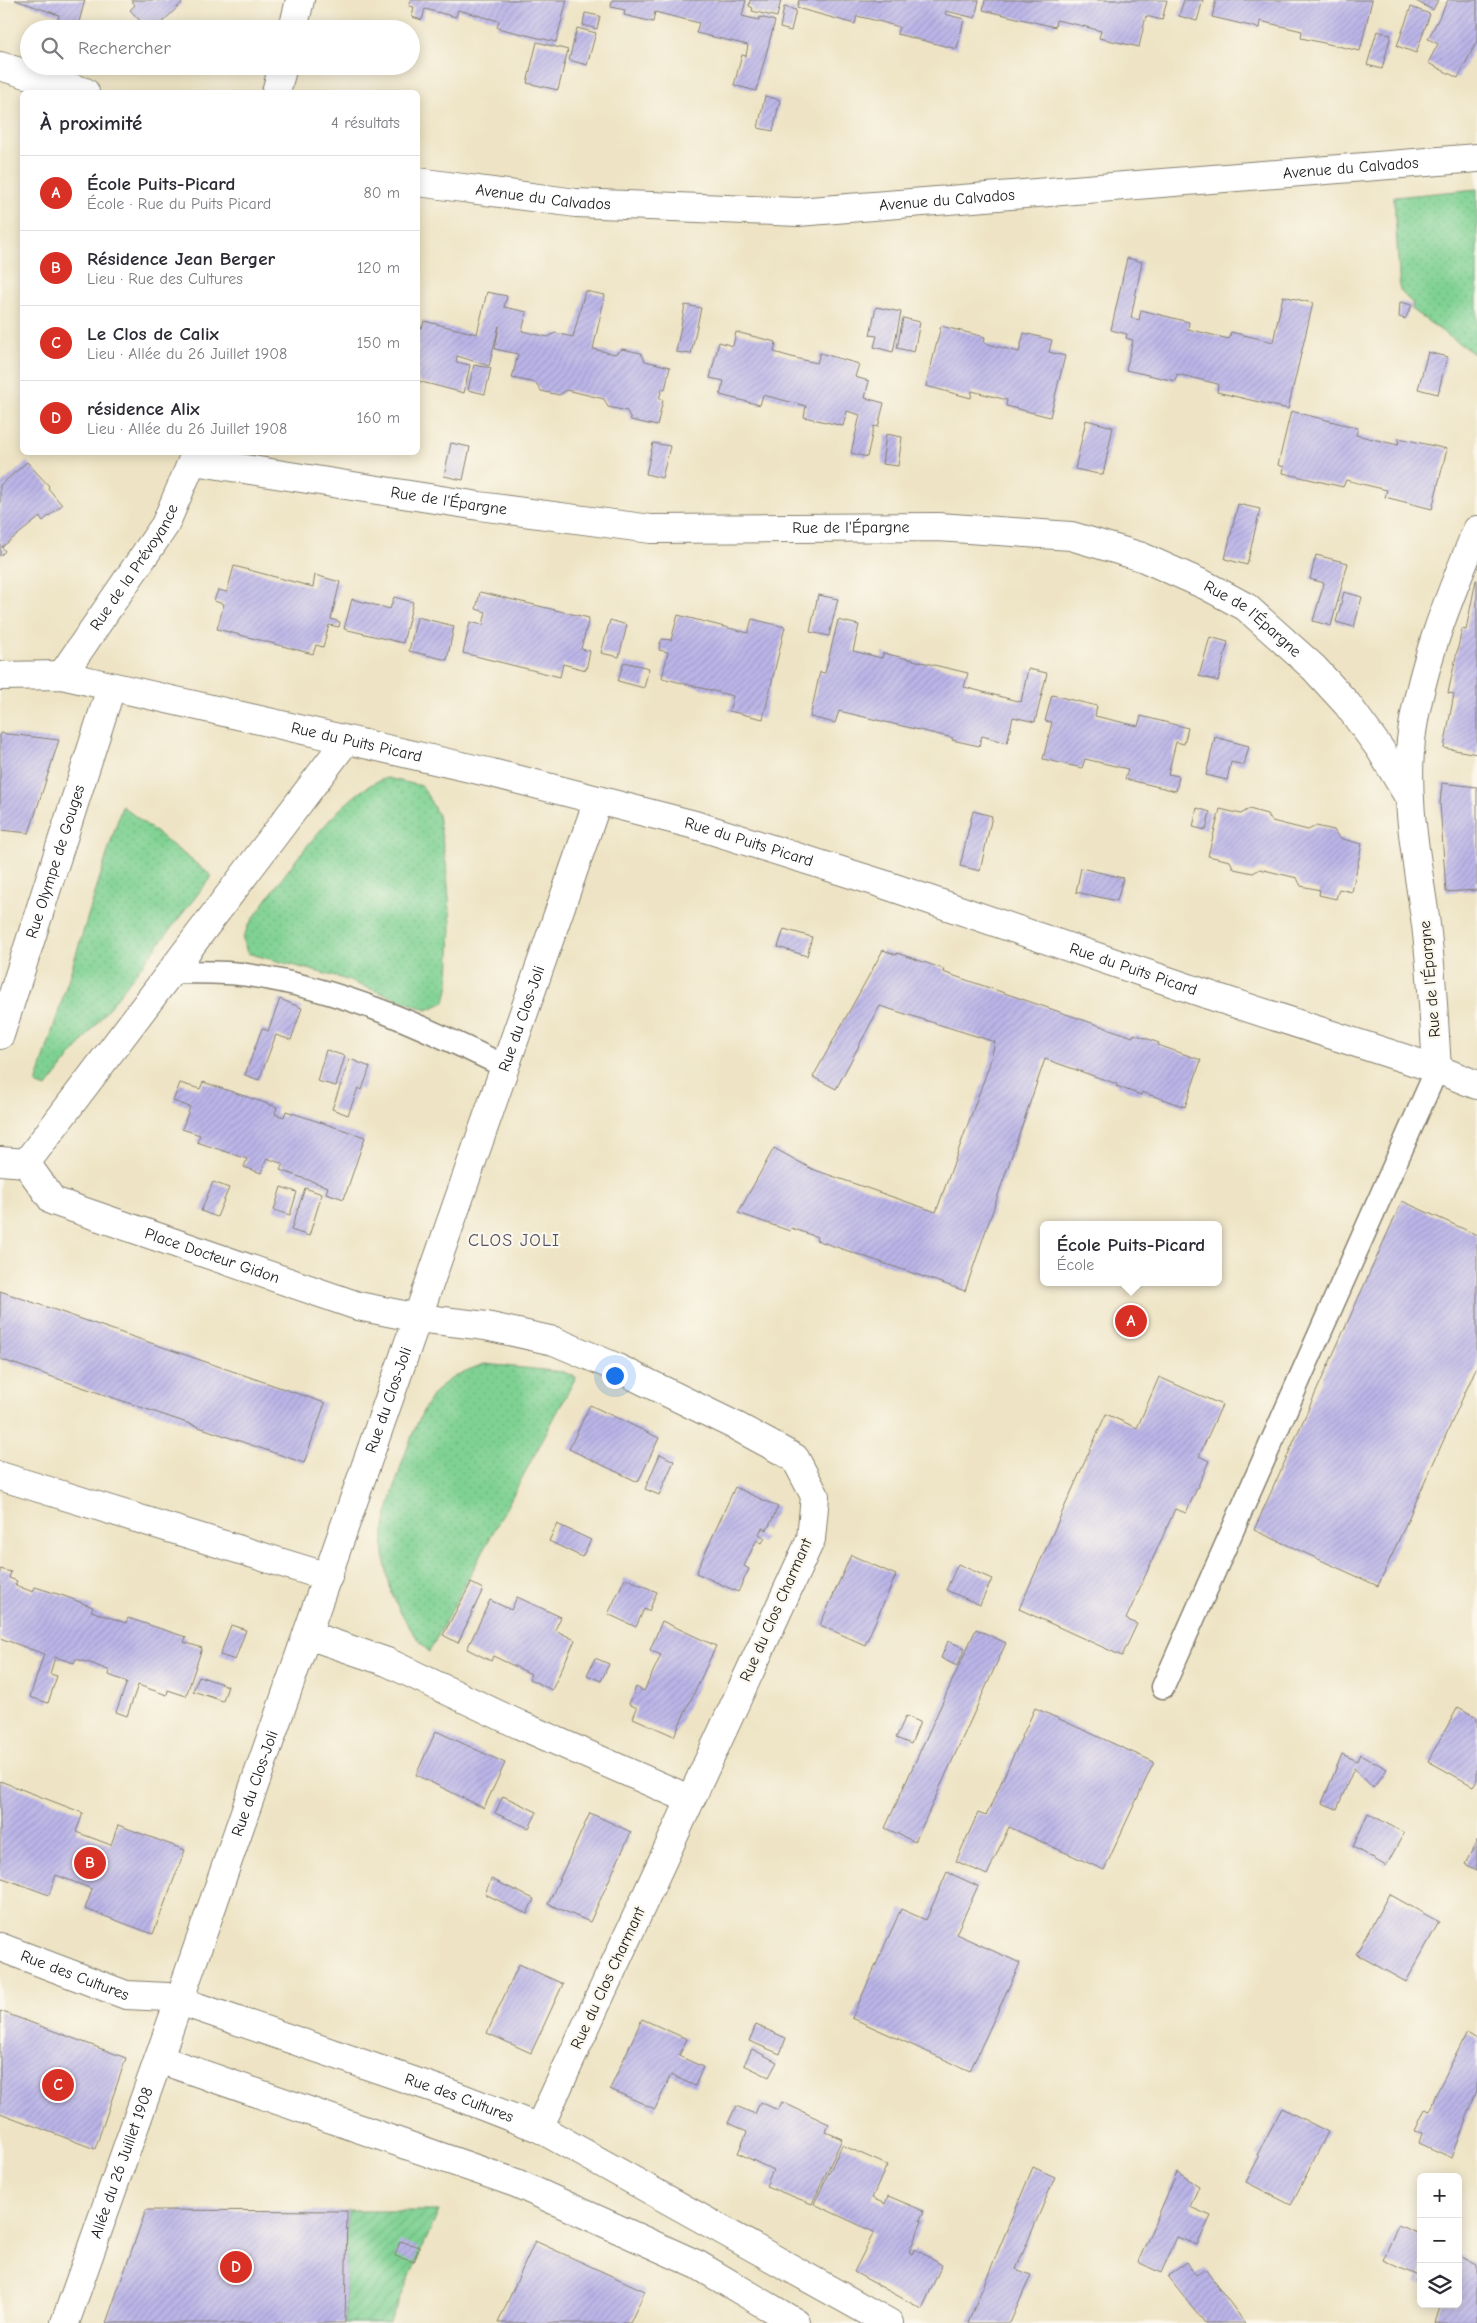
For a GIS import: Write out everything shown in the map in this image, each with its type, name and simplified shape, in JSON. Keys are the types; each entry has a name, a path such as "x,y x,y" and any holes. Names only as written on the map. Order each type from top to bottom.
{"street":[{"path":"294,20 300,0"},
{"path":"0,66 20,72"},
{"path":"29,75 78,90"},
{"path":"277,90 281,75"},
{"name":"Avenue du Calvados","path":"420,182 576,203 798,212 1477,158"},
{"name":"Rue de la Prévoyance","path":"62,675 165,525 195,457"},
{"name":"Rue de l'Épargne","path":"195,457 479,506 651,529 938,527 1071,536 1142,557 1207,586 1246,607 1314,668 1346,704 1380,749 1410,799"},
{"name":"Rue de l'Épargne","path":"1437,1069 1432,966 1410,799 1411,741 1424,680 1456,579 1477,530"},
{"name":"Rue du Puits Picard","path":"0,676 62,675 345,742 492,773 695,825 880,883 1215,997 1437,1069 1477,1085"},
{"name":"Rue Olympe de Gouges","path":"0,1034 111,688"},
{"path":"13,1162 171,972 345,742"},
{"name":"Rue du Clos-Joli","path":"179,2001 598,800"},
{"name":"Place Docteur Gidon","path":"13,1162 53,1201 358,1306 418,1318"},
{"name":"Rue du Clos Charmant","path":"418,1318 486,1326 554,1340 736,1426 795,1458 815,1496 811,1539 538,2128"},
{"path":"0,1476 328,1577"},
{"path":"308,1635 387,1662 520,1725 689,1799"},
{"name":"Rue des Cultures","path":"0,1947 126,1995 168,1997 454,2095 538,2128 889,2323"},
{"name":"Allée du 26 Juillet 1908","path":"65,2323 179,2001"},
{"path":"159,2059 516,2183 698,2265 796,2323"}],"lane":[{"path":"171,972 246,975 337,994 420,1025 506,1067"},
{"path":"1163,1687 1437,1069"}],"green space":[{"path":"1477,189 1477,356 1412,310 1413,304 1400,291 1394,197"},
{"path":"387,778 422,786 438,815 446,863 451,924 449,984 445,1002 427,1010 341,978 247,953 243,939 248,926 275,888 330,819 350,800 369,786"},
{"path":"122,806 212,876 46,1088 36,1084"},
{"path":"485,1364 563,1372 576,1377 429,1652 414,1634 402,1615 389,1584 384,1553 386,1520 404,1458 429,1400 438,1389 454,1377"},
{"path":"347,2211 439,2211 389,2323 345,2323"}],"building":[{"path":"15,0 85,0 79,20 58,20 59,15"},
{"path":"131,0 179,0 182,3 164,20 139,20 130,10 135,5"},
{"path":"410,0 567,0 556,42 497,28 499,21 458,10 456,17 425,9 422,20 412,17 414,7 409,6"},
{"path":"612,0 746,0 742,16 759,20 760,17 775,21 756,91 734,85 742,55 746,56 748,45 696,33 699,23 655,12 653,22 624,15 625,10 611,7"},
{"path":"750,0 781,0 777,17 752,11 753,8 749,6"},
{"path":"799,0 979,0 975,18 946,11 945,14 964,19 957,49 897,34 899,27 878,21 857,16 855,24 797,8"},
{"path":"985,0 1167,0 1162,20 1146,16 1139,47 1099,38 1101,31 1079,25 1056,20 1055,27 983,10"},
{"path":"1184,0 1203,0 1197,21 1179,16"},
{"path":"1216,0 1372,0 1360,51 1301,38 1302,31 1260,21 1259,28 1212,17"},
{"path":"1414,0 1438,0 1433,10"},
{"path":"1448,0 1477,0 1477,41 1458,78 1428,63 1438,44 1428,39"},
{"path":"784,7 796,10 791,31 780,28"},
{"path":"1411,7 1430,14 1416,53 1397,46"},
{"path":"585,13 600,16 597,29 583,25"},
{"path":"577,28 596,33 587,65 569,60"},
{"path":"1377,31 1391,35 1382,69 1367,65"},
{"path":"537,42 568,50 558,90 527,83"},
{"path":"765,96 780,100 773,131 758,128"},
{"path":"1127,258 1142,262 1131,318 1139,320 1141,310 1189,322 1188,329 1229,339 1231,332 1273,342 1283,296 1313,303 1288,409 1217,392 1218,384 1177,374 1175,381 1126,370 1133,340 1126,338 1127,334 1111,330"},
{"path":"585,291 605,295 593,349 615,354 622,349 641,353 645,361 670,367 665,390 662,389 659,399 663,400 657,426 631,420 627,411 608,407 604,399 567,390 559,395 541,391 536,383 512,378 518,354 495,349 499,326 489,366 457,356 456,362 470,365 464,393 420,382 420,328 422,328 424,321 477,334 487,292 507,296 504,307 527,312 522,331 548,337 555,333 573,337"},
{"path":"1400,302 1412,305 1405,319 1399,317"},
{"path":"685,305 701,308 691,354 676,352"},
{"path":"876,307 901,312 893,352 874,347 877,336 870,335"},
{"path":"903,318 920,322 914,352 897,348"},
{"path":"941,326 985,337 984,343 1019,352 1024,333 1052,340 1049,352 1065,356 1050,417 1006,406 1007,400 972,391 971,398 926,386"},
{"path":"736,332 776,342 774,352 795,358 817,363 820,353 859,364 855,377 869,381 865,398 884,403 878,427 874,426 867,457 851,453 860,415 847,411 843,426 804,417 806,406 763,395 760,405 720,395 724,381 710,378 719,342 733,346"},
{"path":"1428,352 1447,357 1438,394 1418,389"},
{"path":"474,365 491,368 485,394 468,390"},
{"path":"1291,411 1358,428 1356,435 1398,445 1399,438 1447,449 1432,509 1385,497 1387,490 1346,480 1343,487 1283,473 1284,467 1278,465"},
{"path":"1086,420 1113,427 1103,475 1075,469"},
{"path":"886,434 902,437 898,466 882,464"},
{"path":"451,443 470,447 463,480 444,476"},
{"path":"653,443 670,446 662,478 646,474"},
{"path":"27,462 49,486 48,488 62,505 43,521 40,517 2,547 5,551 0,556 0,485"},
{"path":"1238,504 1260,509 1247,565 1225,559"},
{"path":"1316,555 1348,563 1331,626 1313,621 1324,583 1310,579"},
{"path":"234,566 313,587 315,575 340,582 331,619 340,622 339,627 329,625 323,647 316,645 313,654 217,629 224,604 214,601 218,590 227,592"},
{"path":"1476,580 1477,754 1444,748 1454,694 1448,693 1462,629 1466,630"},
{"path":"480,592 589,618 581,649 590,651 586,670 563,664 560,677 463,653 470,622 483,625 486,612 476,609"},
{"path":"1344,592 1362,597 1354,627 1336,622"},
{"path":"818,595 838,599 829,636 810,632"},
{"path":"394,597 413,602 403,643 344,629 352,599 390,609"},
{"path":"678,615 748,633 752,619 785,627 763,719 729,711 733,696 662,678 668,652 659,650 660,643 662,639 671,640"},
{"path":"417,617 454,626 447,660 409,651"},
{"path":"610,620 627,625 619,657 601,653"},
{"path":"838,620 859,625 853,651 882,658 883,653 968,673 964,687 1021,702 1028,669 1047,673 1035,722 1013,717 1007,743 982,736 979,746 839,711 835,723 810,717 820,672 825,673"},
{"path":"1210,637 1228,642 1218,681 1199,676"},
{"path":"624,662 649,668 644,688 618,681"},
{"path":"1052,695 1097,706 1095,716 1138,726 1141,716 1188,728 1184,744 1176,742 1168,774 1179,776 1176,791 1125,779 1128,769 1085,759 1082,768 1043,759 1052,722 1045,721"},
{"path":"0,733 59,740 29,833 0,830"},
{"path":"1215,737 1249,746 1244,765 1231,762 1227,780 1206,775"},
{"path":"1442,783 1477,787 1477,890 1446,892 1440,803"},
{"path":"1197,808 1210,812 1206,830 1193,827"},
{"path":"1220,809 1241,814 1249,809 1267,814 1272,821 1308,830 1316,826 1334,830 1339,838 1362,844 1352,892 1339,889 1336,899 1319,895 1320,890 1301,886 1297,878 1260,869 1253,873 1234,869 1230,861 1208,856"},
{"path":"973,811 992,816 980,871 960,866"},
{"path":"1081,868 1123,878 1117,901 1076,892"},
{"path":"784,929 812,937 807,956 778,947"},
{"path":"883,950 944,969 943,972 1133,1037 1134,1034 1159,1043 1158,1045 1201,1060 1185,1107 1142,1092 1141,1095 1116,1086 1117,1084 1045,1059 965,1291 816,1240 817,1237 791,1228 790,1231 738,1213 774,1148 812,1169 936,1212 989,1066 995,1042 880,1006 836,1089 813,1077"},
{"path":"280,999 302,1008 291,1040 276,1035 259,1080 245,1075 262,1028 268,1031"},
{"path":"326,1050 345,1056 336,1086 317,1081"},
{"path":"350,1059 370,1067 362,1090 358,1088 348,1115 332,1109"},
{"path":"203,1082 277,1107 275,1114 284,1117 286,1111 365,1137 344,1199 326,1193 328,1187 280,1170 283,1164 267,1158 261,1173 244,1167 247,1159 197,1142 200,1135 182,1129 190,1107 173,1101 180,1083 200,1089"},
{"path":"213,1182 229,1188 217,1217 201,1211"},
{"path":"281,1187 297,1192 290,1215 274,1210"},
{"path":"305,1188 322,1194 309,1236 291,1230"},
{"path":"1402,1201 1477,1235 1477,1366 1378,1586 1254,1530"},
{"path":"0,1291 325,1403 304,1463 0,1359"},
{"path":"1159,1377 1222,1405 1199,1456 1209,1461 1186,1513 1175,1509 1126,1619 1137,1624 1122,1656 1019,1609 1106,1414 1137,1428"},
{"path":"590,1405 659,1438 638,1482 569,1449"},
{"path":"660,1454 674,1461 659,1495 645,1489"},
{"path":"735,1487 778,1507 767,1530 762,1528 759,1534 765,1538 762,1543 757,1540 753,1547 744,1566 749,1569 738,1592 696,1573"},
{"path":"557,1524 591,1540 582,1557 549,1541"},
{"path":"851,1555 896,1575 865,1645 820,1625"},
{"path":"958,1564 992,1579 980,1605 946,1590"},
{"path":"0,1569 11,1572 9,1578 17,1581 15,1585 33,1592 35,1587 93,1607 91,1611 126,1623 128,1618 186,1637 184,1642 202,1648 186,1696 168,1690 167,1695 138,1685 127,1716 116,1712 127,1682 109,1675 110,1671 93,1664 76,1659 74,1663 55,1657 50,1674 57,1676 48,1703 30,1697 44,1654 0,1638"},
{"path":"625,1578 657,1592 649,1611 644,1609 636,1627 608,1614"},
{"path":"471,1583 483,1589 458,1643 443,1635"},
{"path":"517,1597 561,1617 555,1630 575,1640 552,1690 529,1679 531,1674 493,1656 491,1661 467,1649 490,1600 511,1610"},
{"path":"662,1621 716,1646 674,1736 633,1718 637,1708 629,1704 636,1687 644,1691 661,1655 650,1650"},
{"path":"231,1625 246,1630 235,1660 220,1655"},
{"path":"976,1629 1006,1643 915,1842 885,1828"},
{"path":"948,1641 965,1648 957,1666 941,1658"},
{"path":"595,1658 609,1664 601,1681 587,1675"},
{"path":"199,1676 228,1686 223,1701 193,1691"},
{"path":"1458,1707 1477,1717 1477,1780 1473,1786 1428,1761"},
{"path":"1035,1708 1154,1762 1104,1870 1009,1827 987,1875 956,1861 978,1813 986,1816"},
{"path":"906,1716 920,1722 911,1744 896,1738"},
{"path":"436,1731 505,1763 484,1808 416,1775"},
{"path":"1342,1754 1357,1761 1360,1754 1387,1769 1373,1788 1354,1768 1337,1809 1322,1803"},
{"path":"0,1781 83,1813 76,1832 111,1845 118,1825 185,1850 153,1934 85,1909 92,1889 56,1875 49,1895 0,1877"},
{"path":"503,1796 537,1812 529,1828 495,1813"},
{"path":"590,1813 631,1832 590,1922 548,1904"},
{"path":"1368,1813 1404,1833 1386,1866 1353,1847"},
{"path":"1477,1841 1477,1870 1465,1864"},
{"path":"947,1872 978,1886 956,1934 1020,1963 970,2071 852,2018 901,1909 926,1920"},
{"path":"491,1879 534,1899 527,1914 485,1894"},
{"path":"1389,1894 1439,1922 1406,1982 1356,1954"},
{"path":"519,1964 563,1984 531,2053 487,2033"},
{"path":"0,2011 126,2058 95,2149 0,2113"},
{"path":"642,2019 687,2039 679,2056 703,2067 695,2086 671,2075 655,2109 610,2089"},
{"path":"756,2025 786,2038 780,2054 749,2041"},
{"path":"1467,2033 1477,2039 1477,2090 1452,2158 1419,2143 1422,2133 1415,2131 1425,2109 1430,2111 1435,2096"},
{"path":"752,2049 777,2062 769,2077 744,2065"},
{"path":"760,2102 778,2110 782,2102 829,2124 826,2132 842,2139 812,2204 766,2186 773,2170 738,2153 747,2132 728,2123 736,2106 755,2114"},
{"path":"1282,2108 1328,2132 1291,2205 1246,2182 1259,2157 1257,2155"},
{"path":"842,2145 887,2165 872,2198 885,2204 888,2196 924,2211 920,2220 922,2221 909,2252 912,2254 915,2249 942,2265 922,2309 854,2272 874,2232 814,2204"},
{"path":"1033,2167 1055,2177 1016,2269 1031,2275 1010,2323 968,2323"},
{"path":"1177,2172 1199,2186 1190,2207 1211,2216 1197,2245 1177,2237 1161,2273 1138,2262"},
{"path":"146,2210 347,2211 345,2323 106,2323"},
{"path":"1398,2225 1417,2233 1417,2276 1383,2260"},
{"path":"400,2241 419,2247 414,2262 395,2256"},
{"path":"535,2241 645,2291 630,2323 498,2323"},
{"path":"1462,2256 1477,2264 1477,2323 1435,2323 1440,2308 1462,2308"},
{"path":"1187,2262 1196,2275 1205,2269 1245,2323 1205,2323 1168,2276"}],"place":[{"name":"École Puits-Picard","path":"1131,1321"},
{"name":"Résidence Jean Berger","path":"90,1863"},
{"name":"Le Clos de Calix","path":"58,2085"},
{"name":"résidence Alix","path":"236,2267"}],"district":[{"name":"CLOS JOLI","path":"514,1240"}]}
